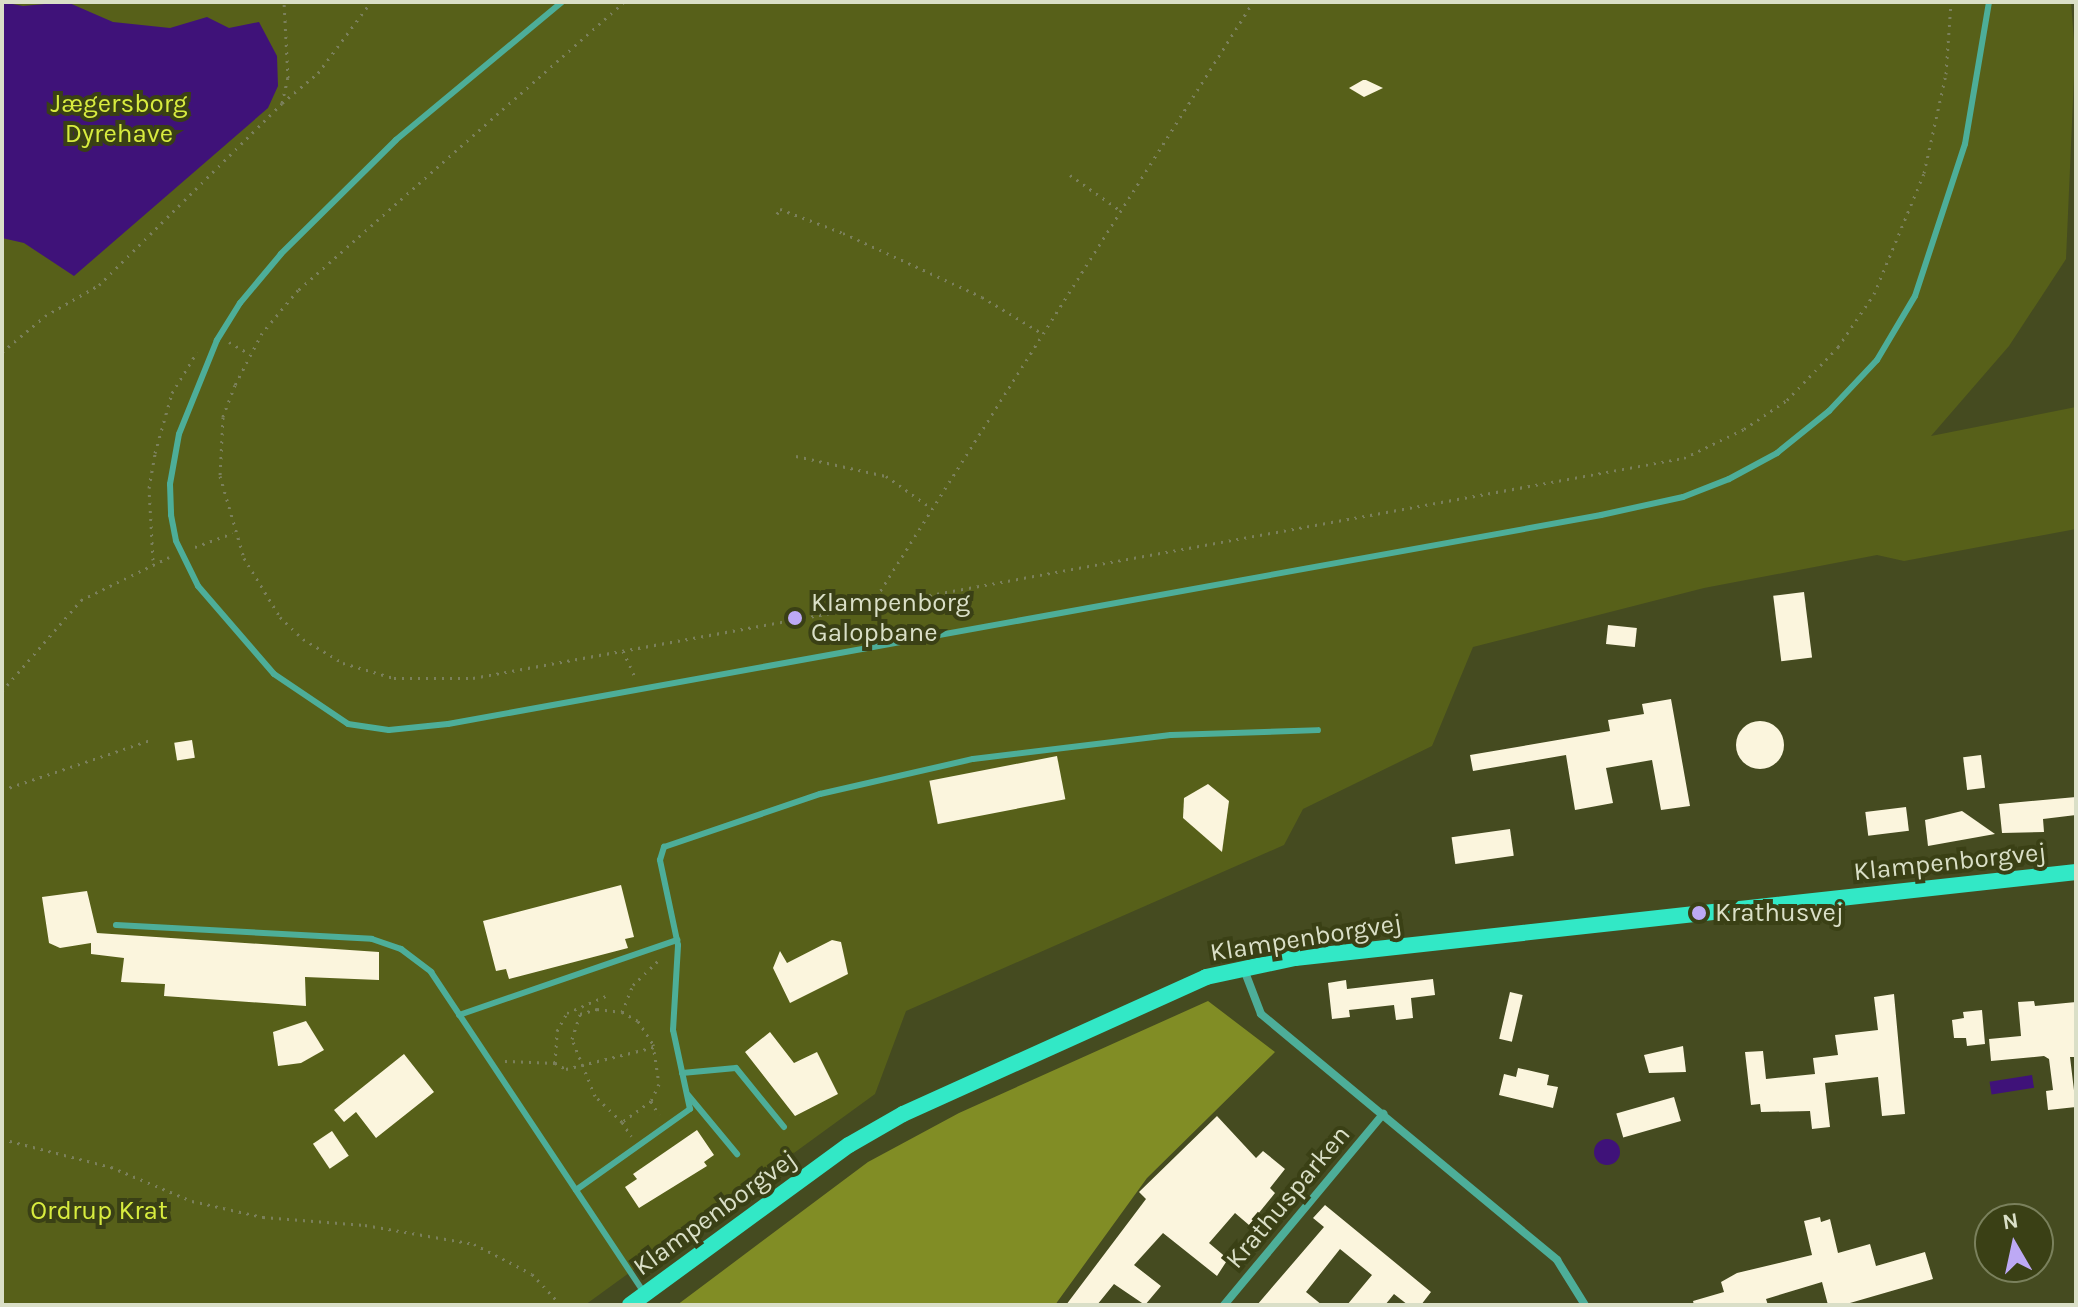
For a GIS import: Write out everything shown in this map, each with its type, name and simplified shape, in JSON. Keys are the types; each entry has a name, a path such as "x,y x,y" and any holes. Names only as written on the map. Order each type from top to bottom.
{"street":[{"name":"Klampenborgvej","path":"630,1305 849,1145 903,1114 1150,999 1242,967 2076,872"},
{"path":"1242,967 1261,1014 1557,1260 1585,1305"},
{"name":"Krathusparken","path":"1224,1305 1383,1114"}],"lane":[{"path":"562,2 365,168 240,303 209,354 188,405 172,464 171,515 189,570 227,625 300,696 348,724 411,729 640,689 1601,515 1683,497 1729,479 1777,453 1829,411 1877,360 1915,296 1965,144 1989,2"},
{"path":"576,1190 690,1109 673,1030 678,943 660,860 664,847 820,794 973,759 1171,735 1318,730"},
{"path":"116,925 372,939 401,949 431,972 645,1294"},
{"path":"459,1015 678,943"},
{"path":"682,1073 736,1068 784,1127"},
{"path":"687,1094 737,1154"}],"path":[{"path":"282,103 288,78 284,2"},
{"path":"2,352 45,316 99,285 282,103 318,73 371,2"},
{"path":"624,2 469,134 284,305 235,385 223,417 219,458 227,510 263,595 303,639 343,663 394,678 448,680 1633,471 1684,458 1744,429 1787,400 1822,365 1858,320 1892,259 1919,188 1941,102 1951,2"},
{"path":"871,606 930,507 1253,2"},
{"path":"1070,175 1121,211"},
{"path":"777,214 780,209 843,233 982,297 1043,334"},
{"path":"796,456 886,476 930,507"},
{"path":"2,691 81,600 153,560"},
{"path":"623,651 640,689"},
{"path":"2,790 151,740"},
{"path":"622,1012 633,985 678,943"},
{"path":"555,1063 557,1031 567,1013 610,994"},
{"path":"597,1009 622,1012 638,1021 654,1047 659,1084 651,1101 622,1122 595,1096 572,1039 580,1014 597,1009"},
{"path":"489,1060 555,1063 566,1069 581,1062 654,1047"},
{"path":"2,1139 111,1167 206,1204 474,1244 532,1274 561,1305"}],"green space":[{"name":"Klampenborg Galopbane","path":"2,2 2071,2 2075,54 2066,259 2009,346 1931,436 2076,407 2076,529 1904,561 1877,555 1704,588 1473,647 1432,746 1303,809 1284,845 906,1011 875,1094 585,1305 2,1305"},
{"path":"1208,1001 1275,1052 1147,1178 1055,1305 677,1305 868,1162 959,1113"}],"shaded area":[{"path":"2,2 23,6 67,2 113,22 170,28 207,17 229,28 259,22 277,56 278,86 268,108 74,276 24,243 2,238"},
{"path":"2032,1075 2034,1088 1992,1095 1990,1082"},
{"path":"1607,1139 1617,1142 1620,1152 1617,1162 1607,1165 1597,1162 1594,1152 1597,1142"}],"building":[{"path":"1363,80 1383,88 1364,97 1349,88"},
{"path":"1804,592 1812,658 1781,661 1773,596"},
{"path":"1608,625 1637,628 1635,647 1606,644"},
{"path":"1671,699 1690,806 1661,810 1652,760 1606,768 1613,803 1575,810 1566,755 1473,771 1470,755 1610,731 1608,720 1644,714 1642,704"},
{"path":"1760,721 1777,728 1784,745 1777,762 1760,769 1743,762 1736,745 1743,728"},
{"path":"192,740 195,758 177,761 174,743"},
{"path":"1981,755 1985,788 1967,790 1963,757"},
{"path":"1057,756 1065,799 938,824 929,781"},
{"path":"1208,784 1229,801 1222,852 1183,818 1184,798"},
{"path":"2076,797 2076,815 2043,819 2044,832 2002,833 1999,804"},
{"path":"1906,807 1909,831 1868,836 1865,812"},
{"path":"1962,811 1995,834 1928,846 1925,820"},
{"path":"1510,829 1514,856 1455,864 1452,837"},
{"path":"621,885 634,937 625,939 628,948 509,979 506,969 496,971 483,921"},
{"path":"87,891 97,933 379,952 379,980 305,977 306,1006 164,996 165,984 121,982 124,958 91,954 91,943 60,948 49,943 42,897"},
{"path":"832,940 841,942 848,974 790,1003 773,968 780,951 787,963"},
{"path":"1433,979 1435,995 1411,998 1413,1018 1396,1020 1394,1005 1349,1010 1350,1017 1332,1019 1328,983 1346,980 1347,989"},
{"path":"1510,992 1523,995 1512,1042 1499,1039"},
{"path":"1894,994 1905,1114 1882,1116 1878,1077 1825,1083 1830,1127 1812,1129 1810,1111 1761,1112 1760,1104 1751,1105 1745,1052 1763,1051 1766,1079 1815,1074 1813,1058 1838,1055 1835,1035 1878,1030 1874,997"},
{"path":"2034,1001 2035,1006 2076,1002 2076,1057 2070,1057 2076,1107 2048,1110 2046,1091 2053,1090 2049,1059 2044,1056 1991,1061 1989,1039 2021,1036 2018,1002"},
{"path":"1982,1010 1985,1044 1967,1046 1966,1038 1954,1038 1952,1020 1964,1018 1963,1012"},
{"path":"306,1021 324,1050 301,1063 278,1066 273,1032"},
{"path":"770,1032 794,1063 817,1052 838,1094 795,1116 745,1052"},
{"path":"1683,1046 1686,1072 1649,1073 1644,1055"},
{"path":"404,1054 434,1092 376,1138 356,1112 344,1122 334,1110"},
{"path":"1518,1068 1549,1075 1547,1085 1558,1087 1553,1108 1499,1095 1504,1074 1516,1077"},
{"path":"1674,1097 1681,1121 1623,1138 1616,1114"},
{"path":"1217,1116 1256,1158 1263,1151 1285,1169 1270,1188 1275,1193 1249,1225 1235,1213 1209,1243 1228,1259 1217,1276 1163,1233 1134,1265 1161,1286 1145,1305 1114,1284 1097,1305 1066,1305 1146,1199 1139,1192"},
{"path":"697,1130 714,1155 704,1162 707,1166 639,1208 625,1187 637,1179 633,1174"},
{"path":"332,1131 349,1156 330,1169 313,1144"},
{"path":"1325,1205 1431,1292 1421,1305 1408,1305 1394,1294 1385,1305 1347,1305 1372,1275 1340,1249 1306,1292 1322,1305 1257,1305 1324,1227 1313,1218"},
{"path":"1820,1217 1821,1222 1830,1219 1838,1253 1870,1244 1876,1266 1925,1252 1933,1279 1843,1305 1828,1305 1822,1282 1766,1299 1768,1305 1694,1305 1693,1301 1724,1292 1721,1282 1737,1273 1812,1255 1804,1221"}],"place":[{"name":"Klampenborg Galopbane","path":"795,618"},
{"name":"Krathusvej","path":"1699,913"}],"park label":[{"name":"Jægersborg Dyrehave","path":"119,119"},
{"name":"Ordrup Krat","path":"99,1211"}]}
